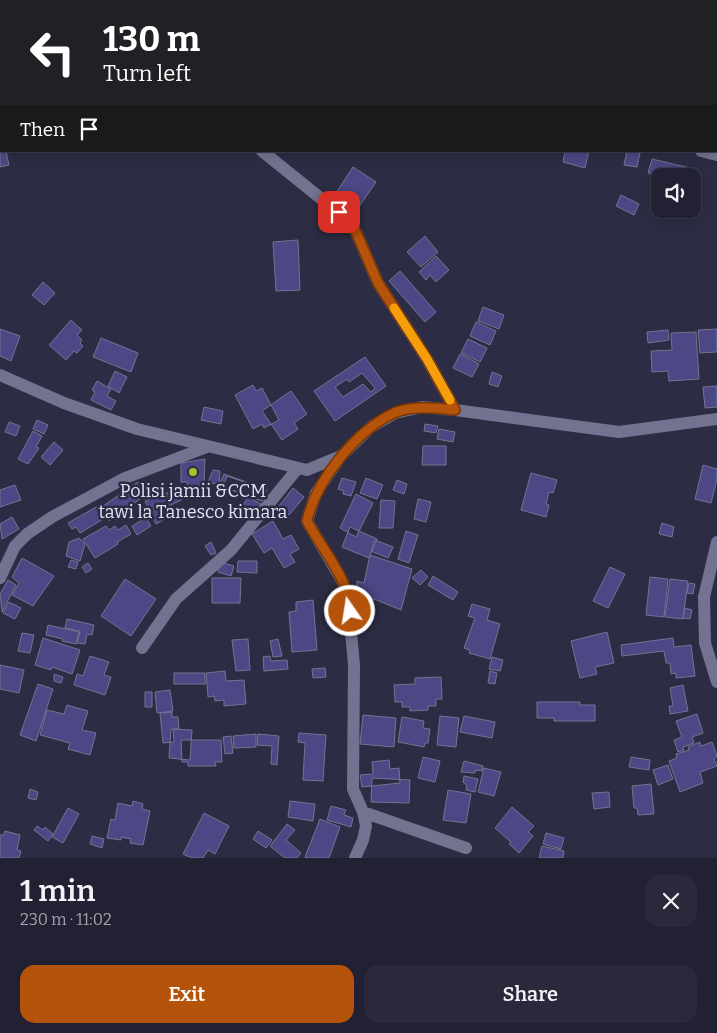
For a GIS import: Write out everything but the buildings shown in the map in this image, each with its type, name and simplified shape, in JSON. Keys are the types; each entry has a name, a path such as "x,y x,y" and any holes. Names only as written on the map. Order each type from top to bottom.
{"street":[{"path":"263,152 339,212 356,232 378,283 427,359 455,410"},
{"path":"0,375 64,403 137,429 207,447 250,455 307,470 341,456"},
{"path":"355,858 363,840 366,826 363,812 353,789 354,665 350,621 351,600 307,521 316,493 341,456 371,427 396,412 422,407 619,432 717,419"},
{"path":"0,578 15,546 27,534 52,517 124,478 207,447"},
{"path":"142,648 176,599 231,550 298,468"},
{"path":"717,542 704,597 706,643 717,682"},
{"path":"363,812 466,848"}],"slow traffic":[{"path":"394,308 427,359 450,400"}],"place":[{"name":"Polisi jamii &CCM tawi la Tanesco kimara","path":"193,472"}],"route":[{"path":"339,212 356,232 378,283 427,359 455,410 422,407 396,412 371,427 341,456 316,493 307,521 351,600 350,611"}]}
